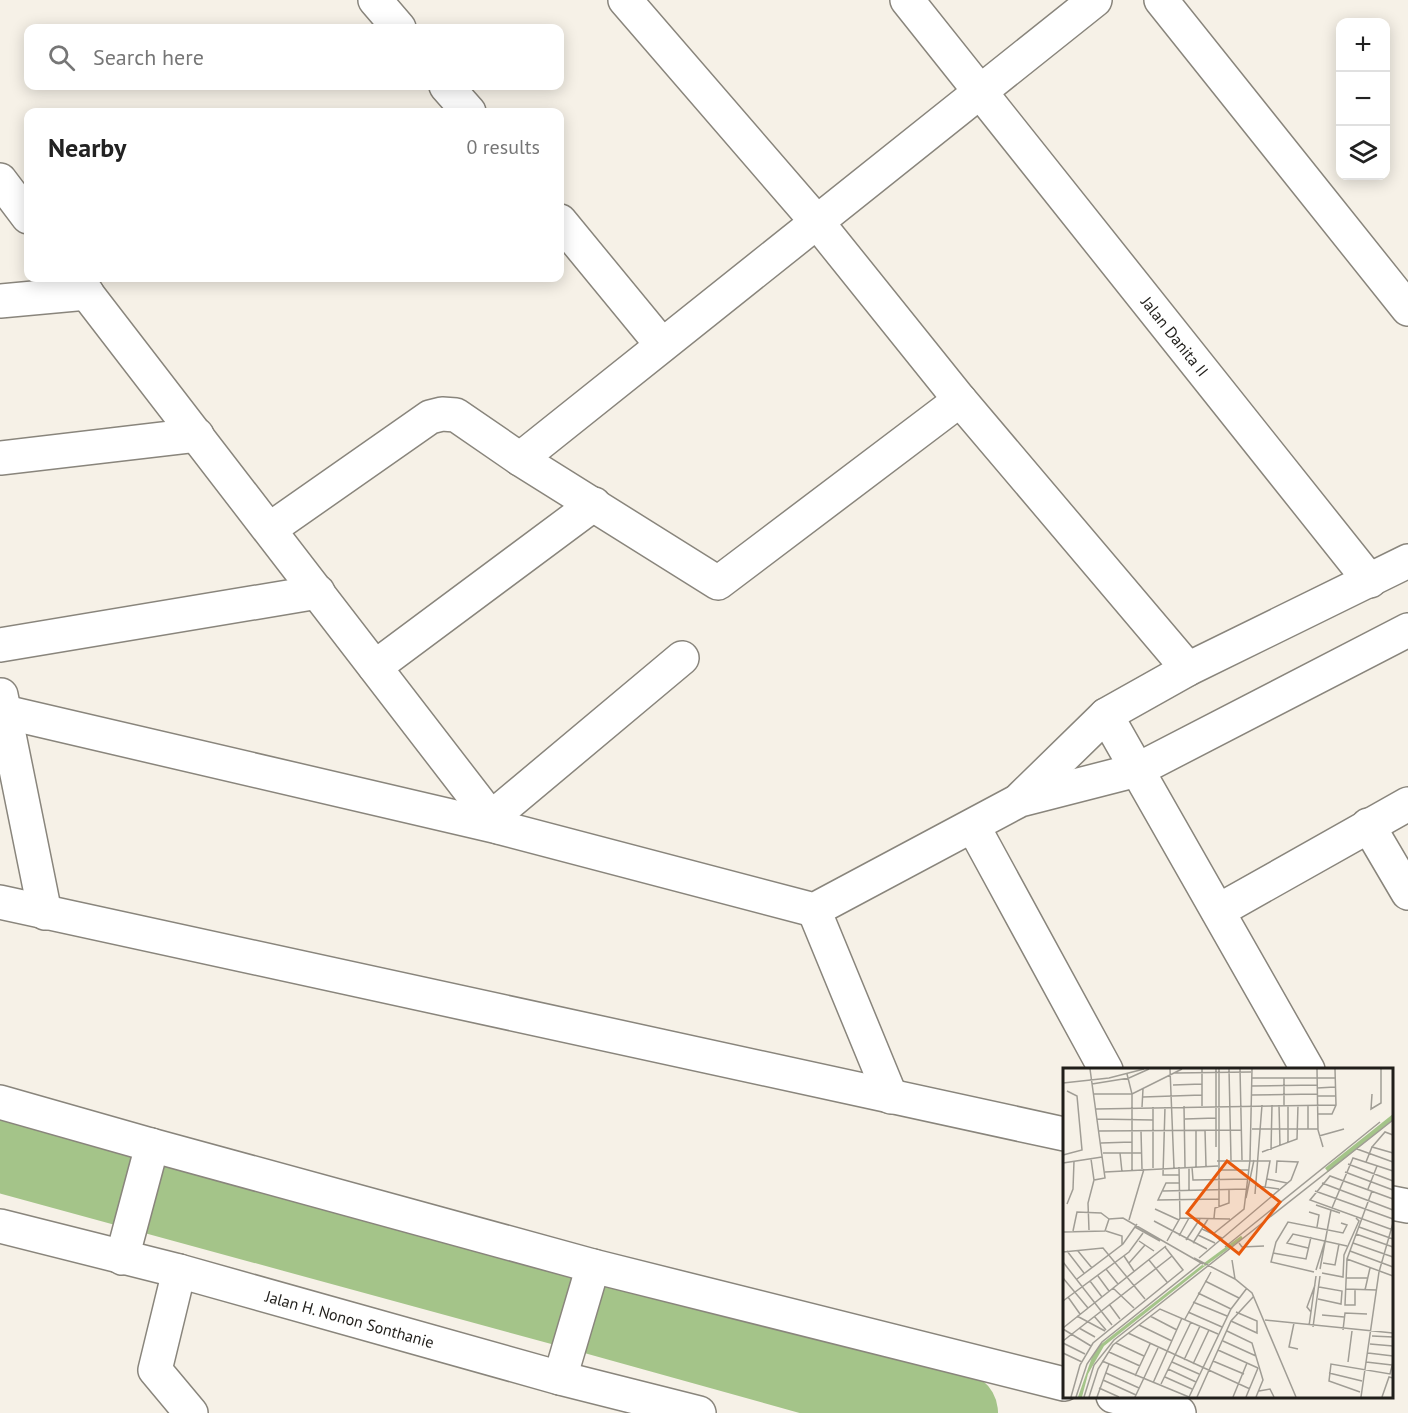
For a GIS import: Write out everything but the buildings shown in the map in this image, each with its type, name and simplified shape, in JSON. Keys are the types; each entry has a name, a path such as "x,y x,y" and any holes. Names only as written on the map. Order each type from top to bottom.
{"street":[{"path":"375,0 396,24"},
{"path":"626,0 817,222 960,400 1188,669"},
{"name":"Jalan Danita II","path":"906,0 1370,581"},
{"path":"520,459 1095,0"},
{"path":"1161,0 1408,309"},
{"path":"450,90 465,108"},
{"path":"0,180 24,212"},
{"path":"564,226 662,345"},
{"path":"0,301 81,285 495,822"},
{"path":"270,529 430,417 442,414 456,415 520,459 718,583 960,400"},
{"path":"0,458 197,435"},
{"path":"375,667 594,504"},
{"path":"1020,800 1106,715 1188,669 1408,561"},
{"path":"0,645 318,592"},
{"path":"45,913 2,701 495,822 814,910 1020,800 1137,770 1408,630"},
{"path":"495,822 682,658"},
{"path":"1106,715 1307,1068"},
{"path":"1218,911 1408,804"},
{"path":"973,825 1105,1068"},
{"path":"1368,825 1408,893"},
{"path":"0,903 1063,1134"},
{"path":"814,910 891,1097"},
{"path":"0,1102 150,1151 592,1270 1063,1384"},
{"path":"122,1258 150,1151"},
{"path":"1393,1203 1408,1206"},
{"name":"Jalan H. Nonon Sonthanie","path":"0,1226 122,1258 564,1363 699,1413"},
{"path":"564,1363 592,1270"},
{"path":"179,1271 154,1370 191,1413"},
{"path":"1121,1398 1179,1413"}],"waterway":[{"path":"0,1150 956,1413"}]}
